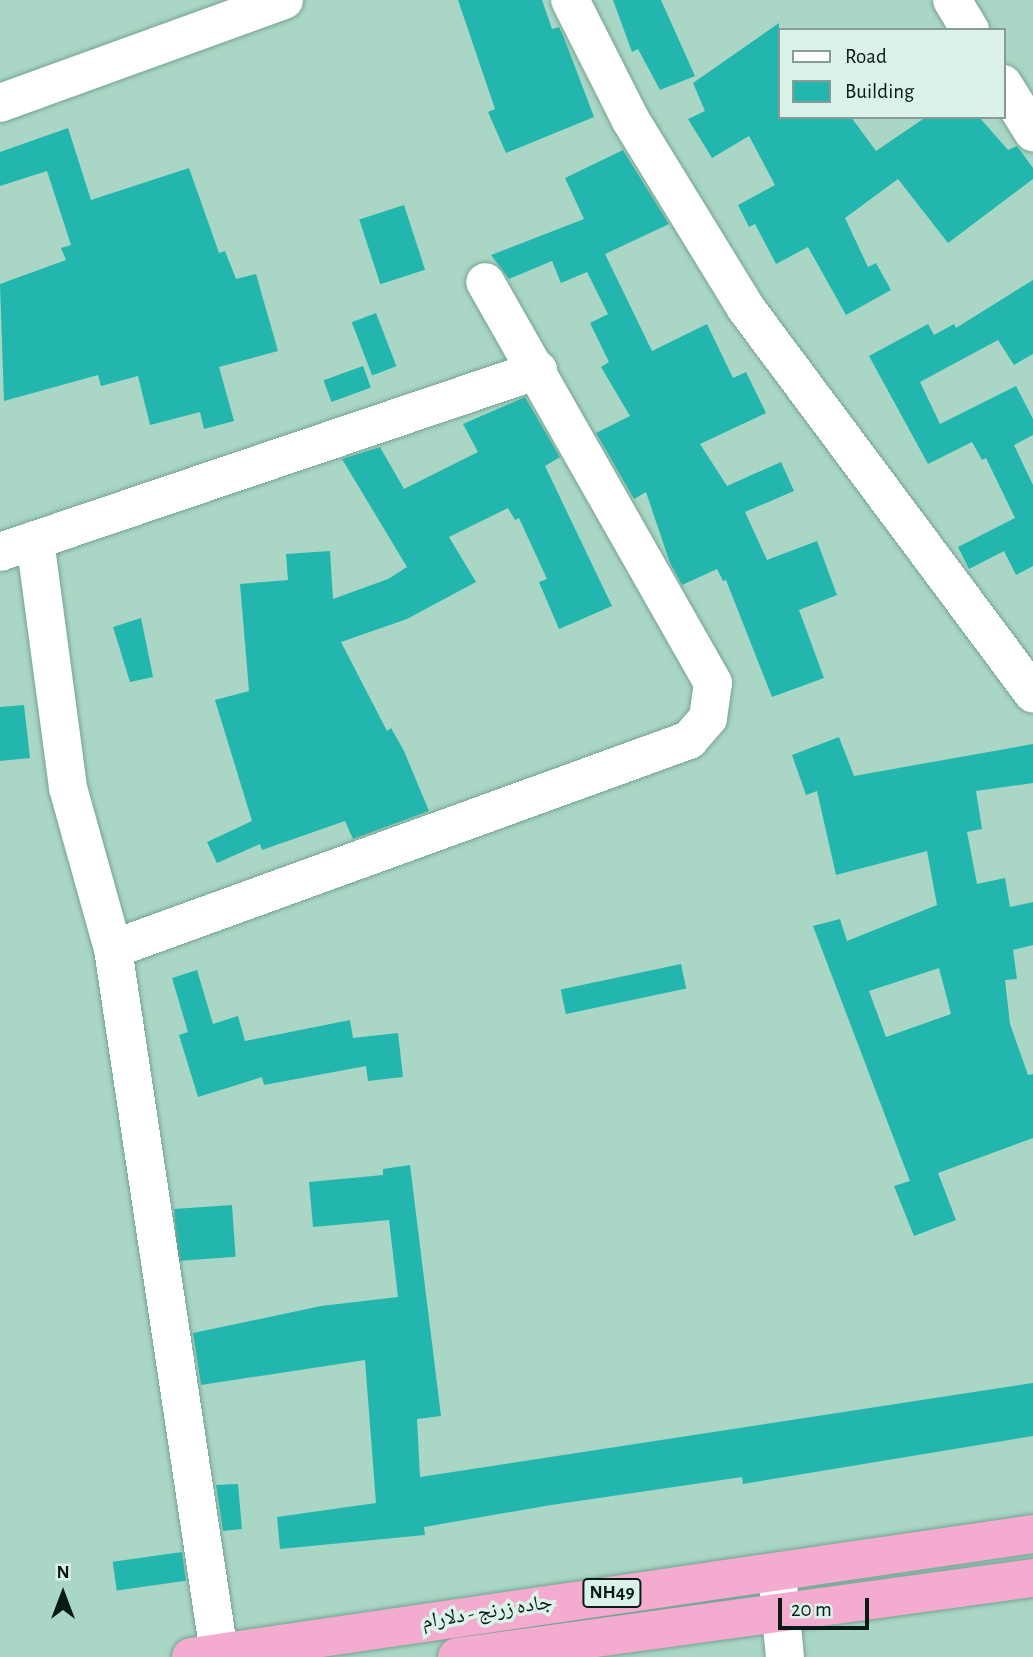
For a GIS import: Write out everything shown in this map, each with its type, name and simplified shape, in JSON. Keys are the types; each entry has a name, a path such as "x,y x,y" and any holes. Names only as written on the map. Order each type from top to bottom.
{"highway":[{"name":"جاده زرنج - دلارام","path":"205,1655 596,1595 777,1573 1033,1534"},
{"name":"جاده زرنج - دلارام","path":"457,1657 605,1646 781,1614 1033,1578"}],"street":[{"path":"0,103 284,0"},
{"path":"569,0 630,119 745,307 1033,693"},
{"path":"952,0 969,28"},
{"path":"1005,87 1033,132"},
{"path":"113,949 689,740 708,718 713,683 538,370 485,282"},
{"path":"205,1655 113,949 68,789 18,546 538,370"},
{"path":"777,1573 785,1657"},
{"path":"596,1595 605,1646"}],"building":[{"path":"458,0 542,0 552,29 559,27 563,35 594,117 506,153 488,112 495,109"},
{"path":"613,0 661,0 695,76 660,90 638,49 632,52"},
{"path":"779,23 778,119 852,119 876,151 923,119 981,119 1008,150 1017,146 1033,168 1033,179 948,243 898,179 845,218 868,267 876,263 891,290 846,315 808,247 776,264 755,224 749,227 738,205 775,185 749,136 712,158 688,119 705,111 693,83"},
{"path":"68,128 91,200 189,168 219,253 225,251 236,279 256,274 278,351 219,367 234,421 204,429 200,412 150,425 138,376 101,386 98,375 4,401 0,284 66,260 61,248 71,245 47,171 0,186 0,152"},
{"path":"623,150 669,224 605,254 652,351 707,324 733,378 746,372 766,413 700,444 727,486 781,462 794,491 745,512 767,560 817,541 837,595 799,610 824,678 772,697 726,580 723,581 717,569 682,585 670,563 646,492 634,499 596,433 630,416 601,367 609,362 590,323 608,314 587,272 561,283 552,261 509,279 491,255 584,219 565,178"},
{"path":"404,205 425,270 380,284 359,220"},
{"path":"1033,280 1033,354 1014,365 998,340 920,382 940,424 1016,386 1033,419 1033,435 1014,445 1033,485 1033,566 1016,575 1004,551 969,569 958,547 1015,518 986,458 982,460 972,442 928,464 869,356 928,324 934,335 954,324 956,328"},
{"path":"376,313 396,366 372,376 352,322"},
{"path":"363,366 371,388 331,402 324,380"},
{"path":"525,397 560,457 545,466 612,606 559,629 539,582 547,579 519,518 515,520 508,508 449,537 476,582 407,619 341,642 387,731 391,728 404,751 429,811 353,839 345,821 262,850 260,844 217,863 207,842 252,821 215,700 249,691 240,584 288,580 286,554 330,551 333,599 388,579 407,567 342,459 380,447 404,489 478,452 463,424"},
{"path":"141,618 153,677 130,682 113,627"},
{"path":"24,705 30,758 0,761 0,707"},
{"path":"839,737 854,776 1033,744 1033,783 976,791 982,829 967,832 977,884 1005,878 1010,907 1033,902 1033,945 1013,950 1017,979 1005,980 1010,1024 1028,1075 1033,1074 1033,1138 938,1173 956,1220 914,1236 894,1186 910,1181 813,926 840,919 847,941 937,905 927,851 836,875 817,791 806,795 792,755","holes":["939,968 951,1014 886,1037 869,991"]},
{"path":"681,964 686,988 566,1014 561,990"},
{"path":"197,970 213,1024 238,1016 245,1041 350,1020 353,1038 398,1033 403,1077 368,1081 366,1066 264,1085 262,1077 198,1097 179,1035 188,1032 172,978"},
{"path":"410,1165 441,1416 417,1419 420,1477 1033,1383 1033,1436 743,1484 742,1477 551,1505 424,1527 425,1535 280,1549 277,1517 376,1503 365,1360 201,1385 193,1333 321,1306 398,1297 389,1220 313,1227 309,1182 383,1175 383,1169"},
{"path":"232,1205 236,1257 178,1261 174,1209"},
{"path":"238,1484 242,1529 223,1531 216,1485"},
{"path":"182,1552 186,1581 117,1590 113,1562"}]}
